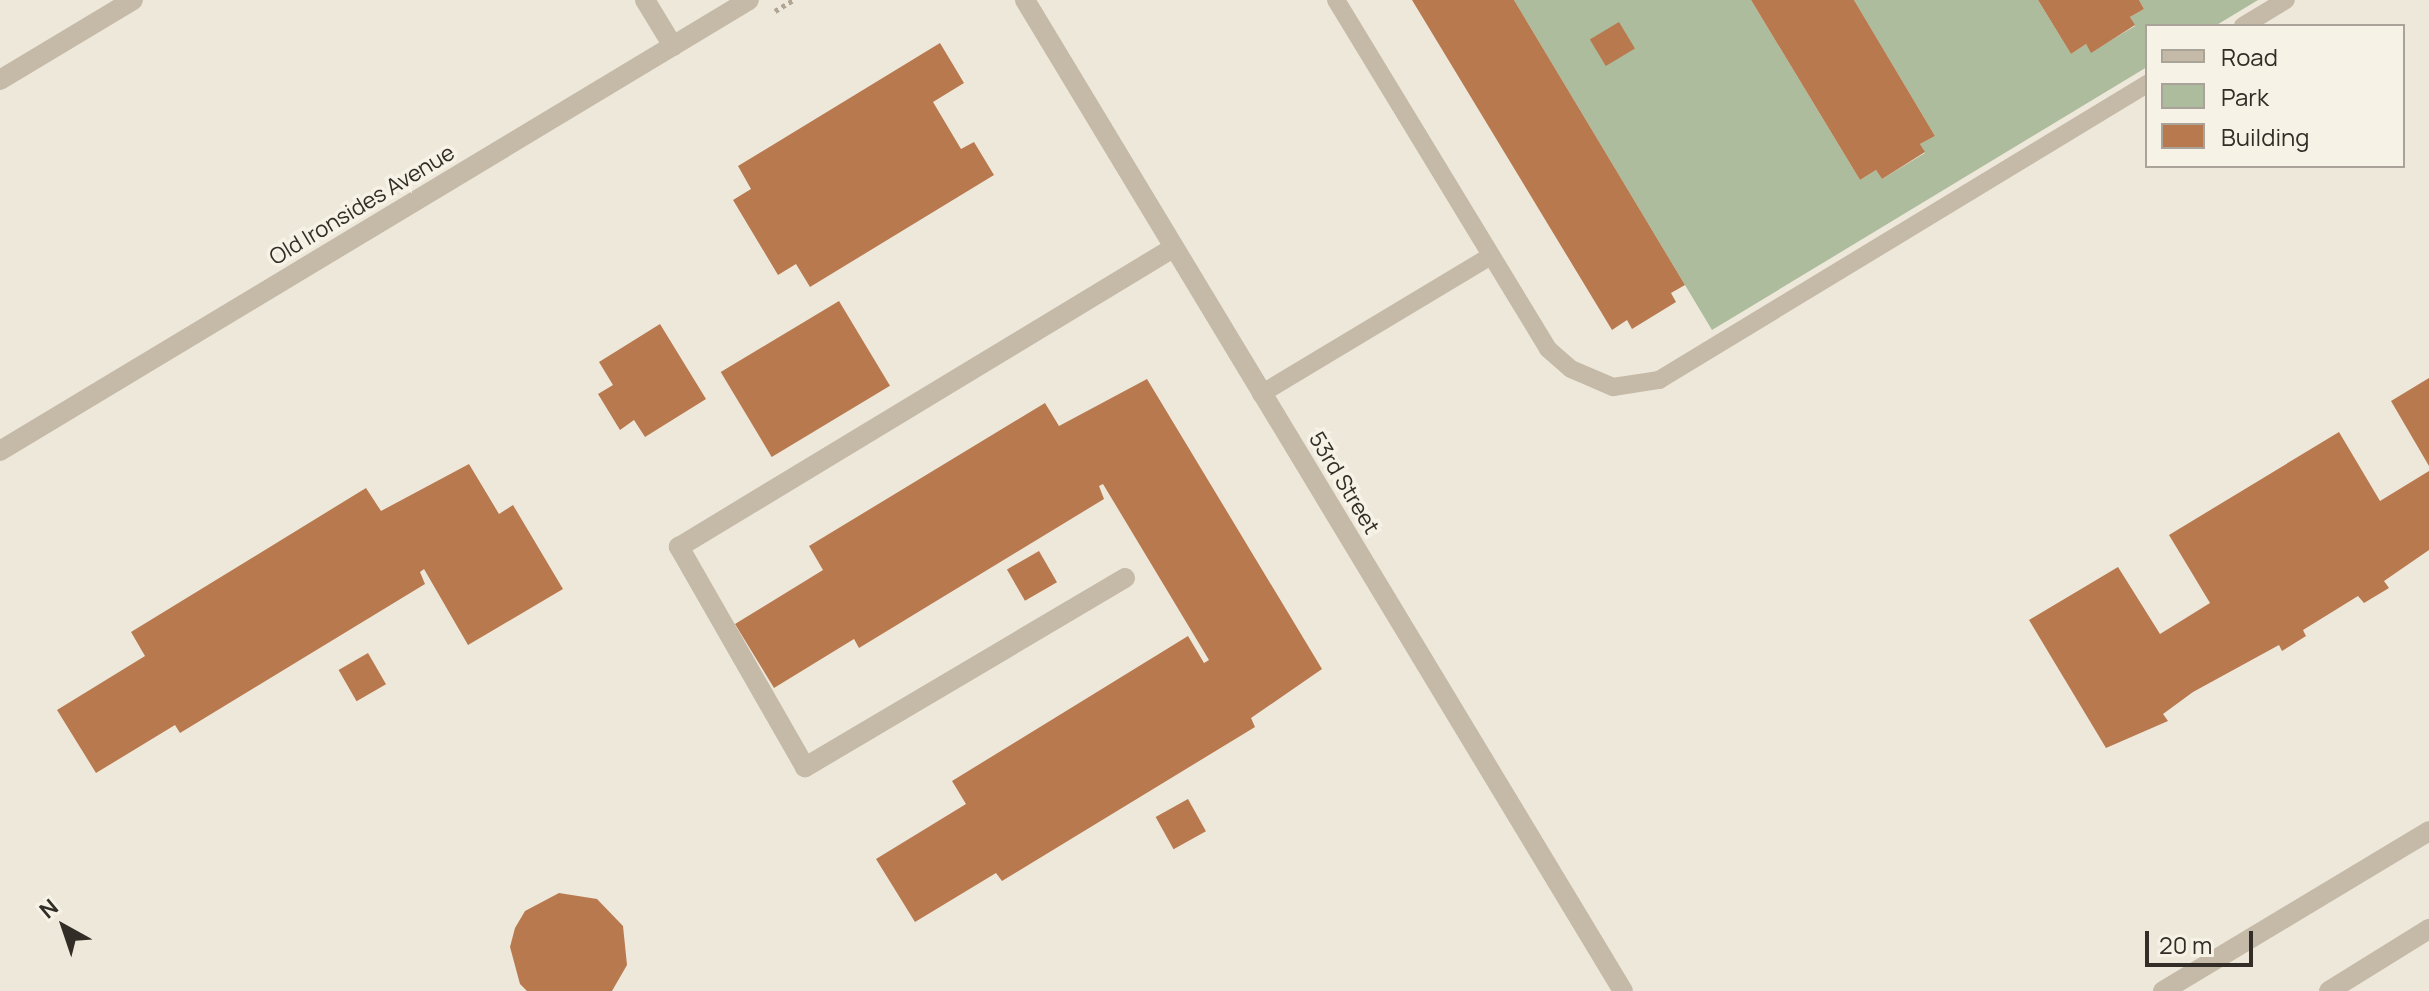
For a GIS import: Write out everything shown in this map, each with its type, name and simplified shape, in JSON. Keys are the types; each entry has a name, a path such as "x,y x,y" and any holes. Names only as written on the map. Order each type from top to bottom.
{"street":[{"path":"0,80 133,0"},
{"path":"645,0 673,46"},
{"name":"Old Ironsides Avenue","path":"0,451 749,0"},
{"name":"53rd Street","path":"1025,0 1623,991"},
{"path":"1125,578 805,767 679,547 1173,248"},
{"path":"2163,991 2429,831"},
{"path":"2329,991 2429,929"}],"lane":[{"path":"1336,0 1489,257 1548,349 1571,369 1613,387 1659,380 2145,85"},
{"path":"2246,24 2286,0"},
{"path":"1261,394 1489,257"}],"green space":[{"path":"1514,0 1751,0 1860,180 1876,170 1882,179 1925,153 1920,144 1935,136 1854,0 2038,0 2071,54 2086,44 2091,52 2135,26 2130,17 2144,9 2139,0 2258,0 2218,24 2145,24 2145,68 1712,330"}],"building":[{"path":"1412,0 1514,0 1685,285 1671,293 1676,302 1632,329 1627,320 1612,330"},
{"path":"1751,0 1854,0 1935,136 1920,144 1925,152 1882,179 1876,170 1860,180"},
{"path":"2038,0 2139,0 2144,9 2130,17 2135,25 2091,53 2086,44 2071,54"},
{"path":"1619,22 1635,49 1606,66 1590,40"},
{"path":"940,43 964,83 933,102 961,149 974,142 994,175 810,287 796,264 778,275 733,200 751,189 738,166"},
{"path":"839,301 890,386 772,457 721,372"},
{"path":"660,324 706,399 645,437 634,420 620,430 598,394 613,385 599,362"},
{"path":"2429,378 2429,466 2391,401"},
{"path":"1147,379 1322,669 1251,718 1255,727 1002,881 996,873 915,922 876,859 966,804 952,781 1188,636 1204,663 1209,660 1103,484 1099,486 1104,499 859,648 854,639 774,688 735,624 823,570 809,546 1045,403 1059,426"},
{"path":"2339,432 2380,501 2429,471 2429,550 2384,581 2389,588 2364,603 2358,596 2303,630 2306,636 2282,651 2279,645 2193,692 2163,714 2168,721 2106,748 2029,620 2118,567 2160,634 2210,603 2169,535"},
{"path":"469,464 499,514 513,505 563,589 468,645 424,569 420,572 425,584 180,733 175,725 96,773 57,710 145,656 131,632 366,488 381,511"},
{"path":"1039,551 1057,582 1025,601 1007,570"},
{"path":"368,653 386,684 357,701 339,670"},
{"path":"1188,799 1206,831 1174,849 1156,817"},
{"path":"559,893 597,899 623,926 627,965 612,991 527,991 520,984 510,947 515,928 525,911"}]}
